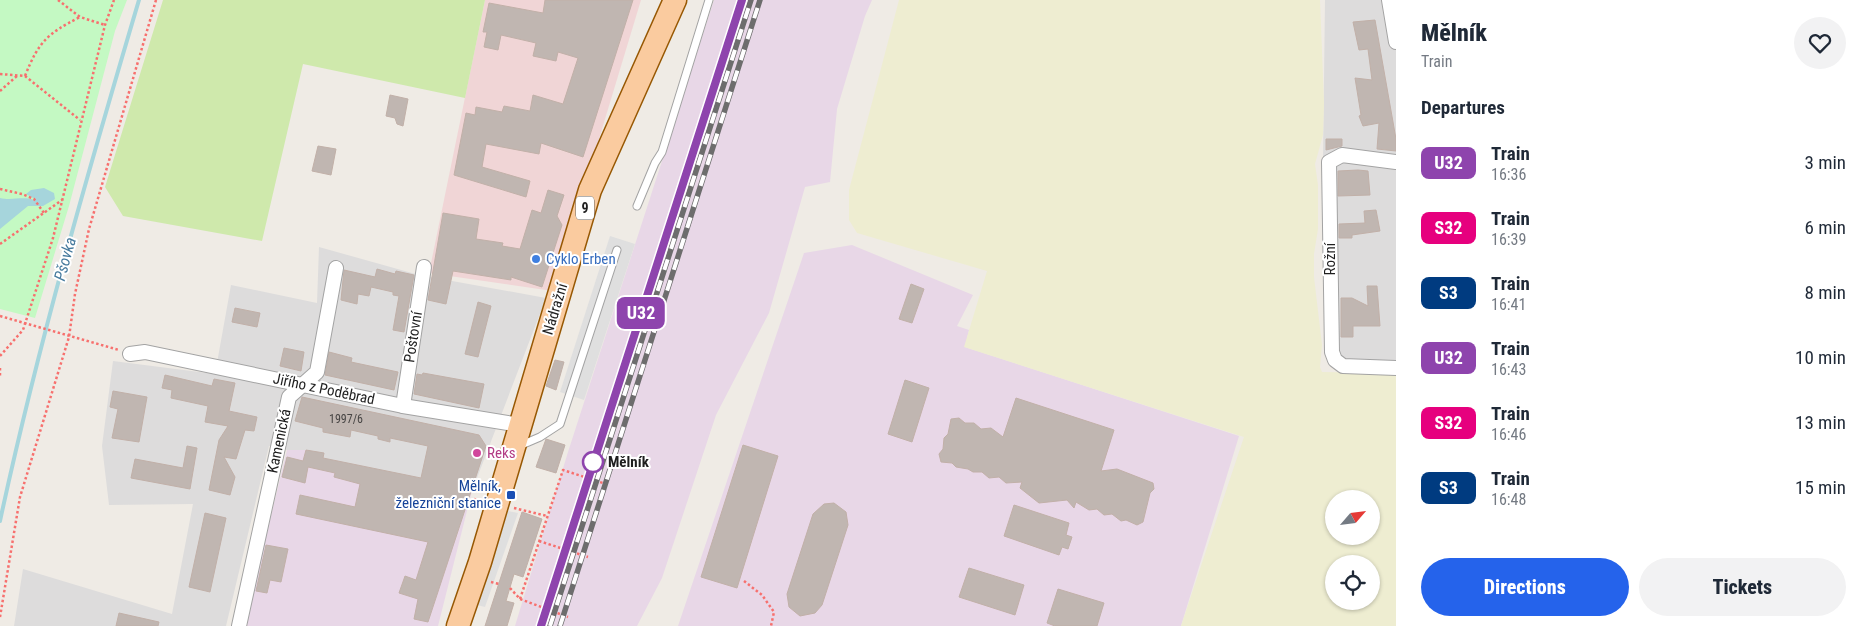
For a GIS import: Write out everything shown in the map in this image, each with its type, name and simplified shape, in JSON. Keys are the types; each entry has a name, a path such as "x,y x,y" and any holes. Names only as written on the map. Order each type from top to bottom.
{"main road":[{"name":"Nádražní","path":"458,626 590,190 675,0"}],"street":[{"path":"1389,0 1396,42"},
{"name":"Rožní","path":"1396,162 1342,155 1329,162 1329,171 1332,352 1335,360 1343,366 1396,368"},
{"name":"Kamenická","path":"238,626 289,397 318,372 336,268"},
{"name":"Poštovní","path":"403,406 424,268"},
{"name":"Jiřího z Poděbrad","path":"130,354 145,352 403,406 520,426"}],"lane":[{"path":"637,206 655,163 662,152 709,0"},
{"path":"513,448 540,437 560,424 617,250"}],"path":[{"path":"58,0 80,17 105,26"},
{"path":"0,356 23,330 25,324 63,199 105,26 114,0"},
{"path":"0,617 20,497 70,336 75,294 89,229 156,0"},
{"path":"25,76 38,46 58,28 80,17"},
{"path":"0,74 25,76 81,120"},
{"path":"0,91 18,75"},
{"path":"0,189 22,194 34,200 44,213"},
{"path":"0,244 63,199"},
{"path":"0,316 130,354"},
{"path":"0,368 0,377"},
{"path":"520,599 563,470 609,485"},
{"path":"507,507 547,516"},
{"path":"539,541 588,557"},
{"path":"744,581 762,594 774,612 771,626"},
{"path":"510,588 520,599 568,617"}],"shaded area":[{"path":"485,0 641,0 553,291 429,273"},
{"path":"714,0 872,0 865,16 837,109 830,182 805,187 769,313 716,415 662,578 637,626 515,626 568,452"},
{"path":"1325,0 1396,0 1396,369 1329,363 1323,159"},
{"path":"610,236 635,244 584,400 560,392"},
{"path":"852,245 973,295 957,326 969,330 965,347 1239,436 1181,626 678,626 804,253"},
{"path":"319,247 419,275 546,298 472,491 449,484 323,458 306,450 287,450 269,446 226,626 14,626 23,569 172,614 193,504 109,505 102,446 113,361 215,374 231,285 317,303"},
{"path":"287,450 306,450 324,453 323,458 449,484 472,491 438,626 247,626 253,590"},
{"path":"508,511 518,513 485,607 477,605"}],"green space":[{"path":"0,0 127,0 115,31 69,206 35,318 0,309"},
{"path":"163,0 485,0 465,98 303,64 262,241 123,216 105,187"},
{"path":"899,0 1320,0 1324,103 1323,135 1315,164 1318,185 1318,229 1314,254 1314,277 1322,345 1320,367 1322,372 1396,373 1396,626 1181,626 1244,437 964,347 987,271 857,233 849,220 849,190"}],"water":[{"path":"44,188 54,193 55,199 43,206 28,206 0,229 0,198 34,200 26,194 31,190"}],"building":[{"path":"545,0 633,0 583,157 541,143 539,154 486,144 482,167 530,181 526,197 454,175 466,113 475,115 476,107 502,112 504,106 530,111 533,95 563,104 578,58 558,52 556,61 533,56 536,43 501,35 498,50 484,47 487,32 483,32 489,3 543,13"},
{"path":"1375,20 1396,139 1396,151 1377,149 1379,123 1363,126 1359,116 1361,115 1355,78 1372,80 1368,49 1359,50 1353,22"},
{"path":"390,95 408,99 403,126 397,124 395,118 386,116"},
{"path":"1326,139 1342,139 1342,146 1326,150"},
{"path":"318,146 336,149 331,175 312,171"},
{"path":"1338,171 1368,171 1370,195 1338,196"},
{"path":"548,190 564,195 557,216 562,225 542,287 511,277 511,280 453,271 446,304 428,300 443,213 479,219 476,239 503,243 502,246 520,249 532,210 541,213"},
{"path":"1376,210 1380,231 1352,235 1352,238 1339,238 1339,224 1365,223 1364,211"},
{"path":"377,269 395,274 396,271 414,275 404,332 393,330 399,296 393,295 393,292 371,287 369,296 358,294 357,304 341,300 344,270 375,277"},
{"path":"911,284 924,289 912,323 899,319"},
{"path":"1367,286 1377,286 1380,326 1353,326 1353,337 1341,337 1341,298 1352,298 1368,306"},
{"path":"478,302 491,306 478,357 465,354"},
{"path":"235,308 260,313 257,327 232,322"},
{"path":"284,348 304,352 301,371 280,366"},
{"path":"329,352 352,358 351,362 398,372 394,390 325,375"},
{"path":"555,360 564,362 556,390 546,386"},
{"path":"423,373 484,384 479,408 414,394 417,374 422,375"},
{"path":"165,375 212,386 214,379 235,383 229,411 257,417 254,431 245,430 236,459 224,457 235,477 230,495 209,490 219,440 228,426 205,422 208,406 171,398 172,390 162,388"},
{"path":"905,380 929,388 912,442 888,434"},
{"path":"113,391 147,397 139,442 112,438 118,409 110,407"},
{"path":"302,397 479,435 486,446 428,622 414,619 418,599 399,593 405,576 416,580 428,542 296,514 300,495 355,507 360,484 334,477 335,473 308,467 305,483 282,477 287,457 303,461 306,450 324,453 323,458 421,478 428,446 390,438 390,442 378,439 378,436 351,430 350,437 323,432 323,428 295,421"},
{"path":"1016,398 1114,430 1101,471 1117,469 1153,483 1154,489 1150,493 1143,522 1137,525 1126,520 1121,521 1112,514 1104,515 1097,509 1089,510 1076,502 1074,508 1067,500 1039,503 1020,488 1022,482 1006,483 999,477 989,478 982,472 973,472 956,467 952,463 941,462 939,454 943,449 944,438 948,434 951,419 959,418 965,423 974,423 981,429 991,428 1003,437"},
{"path":"546,439 565,445 556,473 536,467"},
{"path":"743,445 778,456 737,588 701,577"},
{"path":"187,446 197,448 190,489 131,478 135,459 183,468"},
{"path":"834,503 846,512 848,525 822,605 815,613 800,616 789,607 787,594 813,514 824,504"},
{"path":"1014,505 1069,523 1066,535 1072,537 1068,549 1062,547 1059,555 1004,536"},
{"path":"522,512 542,519 523,577 514,574 506,601 514,603 507,626 485,626"},
{"path":"205,513 226,518 210,592 189,587"},
{"path":"266,545 288,549 281,582 270,580 267,593 256,591"},
{"path":"969,568 1024,585 1015,615 959,597"},
{"path":"1058,589 1104,603 1097,626 1055,626 1047,623"},
{"path":"119,613 159,622 158,626 116,626"}],"waterway":[{"name":"Pšovka","path":"0,521 47,324 139,0"}],"railway":[{"path":"541,626 742,0"},
{"path":"550,626 751,0"},
{"path":"560,626 760,0"}],"train":[{"name":"U32","path":"541,626 592,462 742,0"}],"place":[{"name":"Cyklo Erben","path":"536,259"},
{"name":"Reks","path":"477,453"},
{"name":"Mělník","path":"593,462"},
{"name":"Mělník, železniční stanice","path":"511,495"}]}
